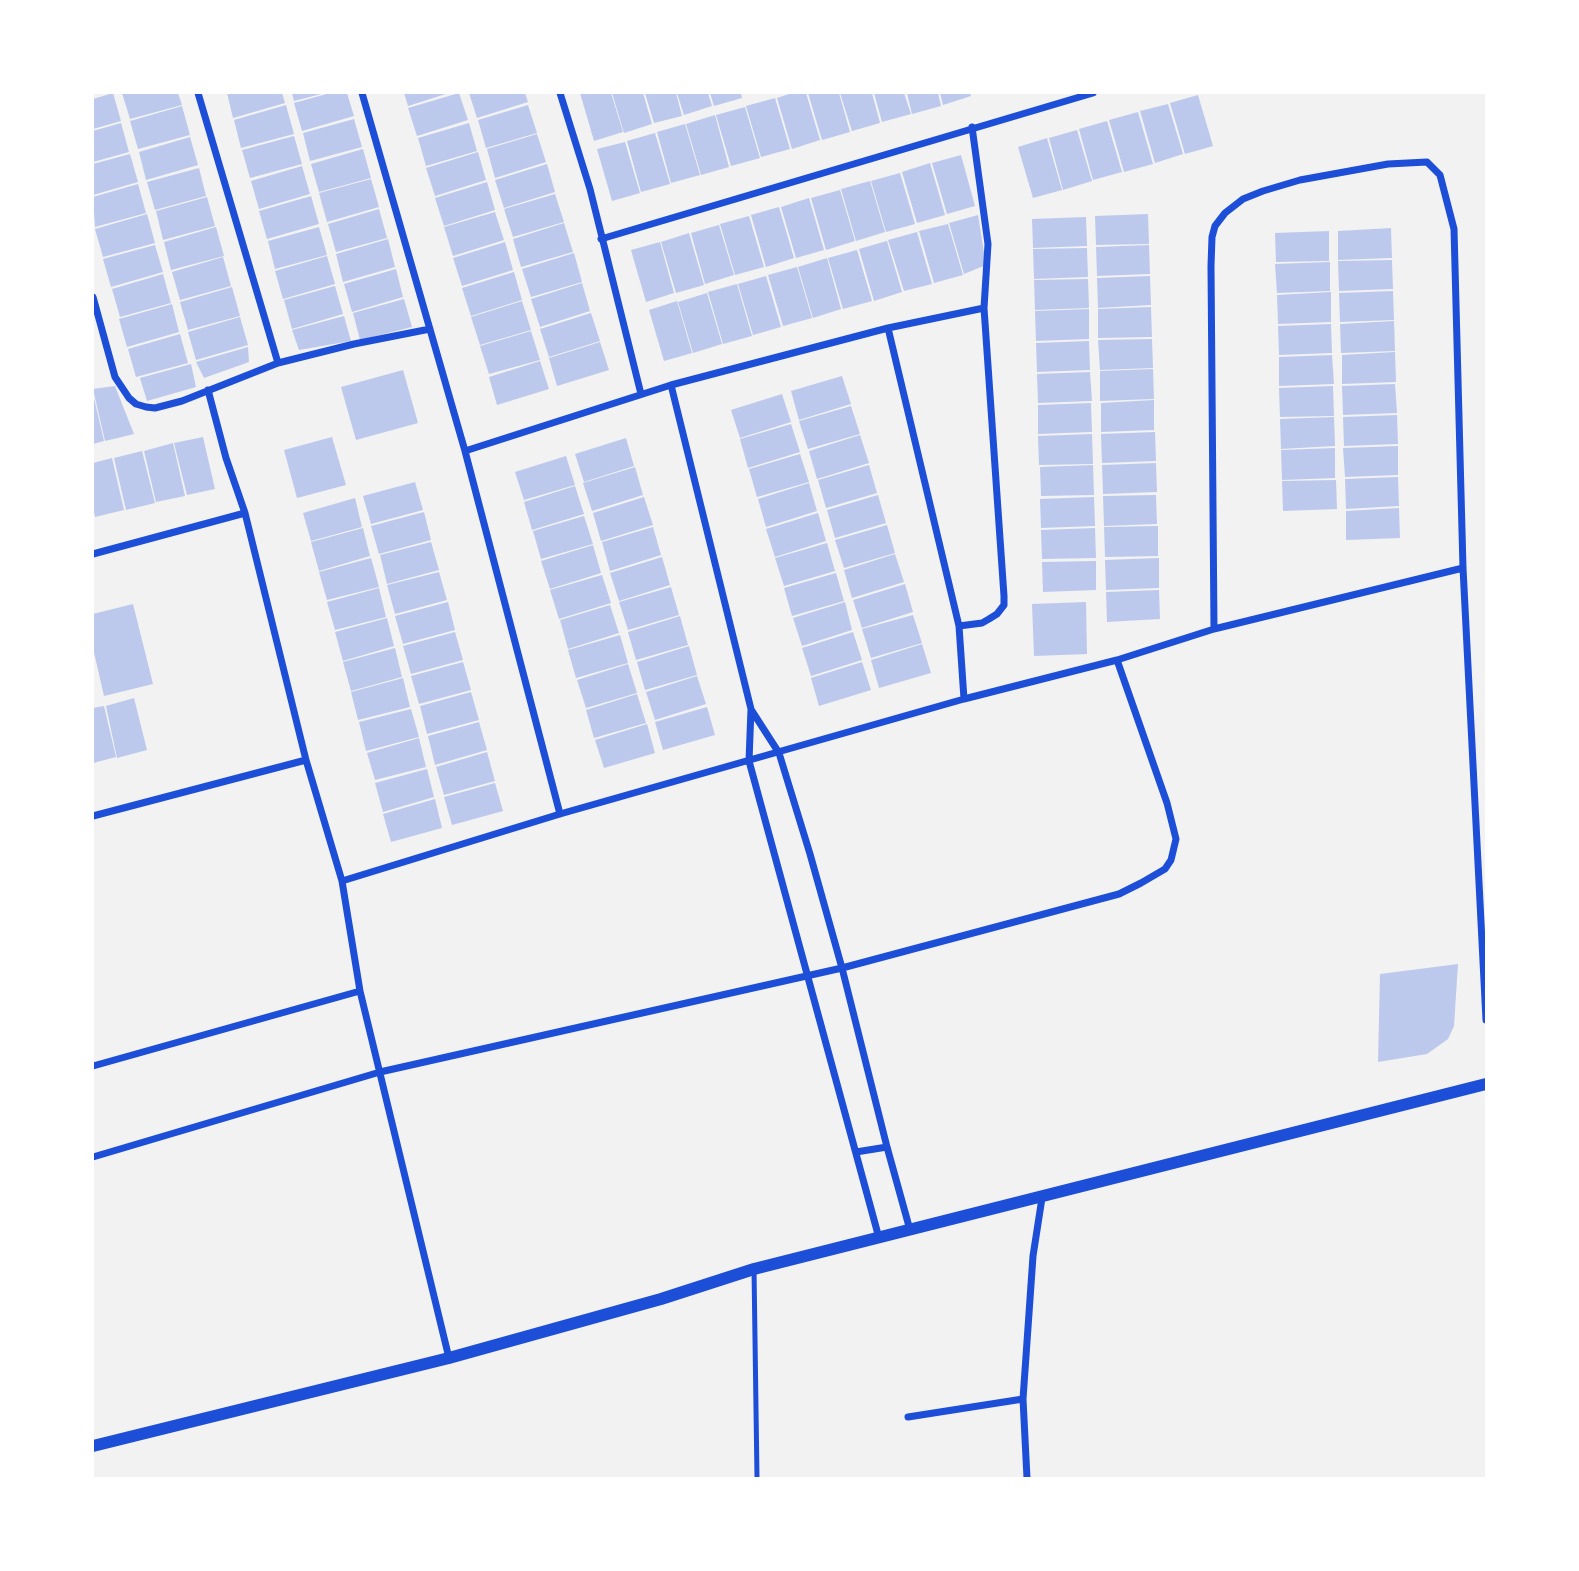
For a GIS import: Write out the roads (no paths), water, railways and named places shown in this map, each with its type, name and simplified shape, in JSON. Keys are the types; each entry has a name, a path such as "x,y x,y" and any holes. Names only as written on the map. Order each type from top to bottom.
{"street":[{"path":"198,93 278,363"},
{"path":"362,93 466,451 561,814"},
{"path":"560,93 590,189 641,394"},
{"path":"601,239 1093,93"},
{"path":"959,626 989,619 1004,605 984,308 988,244 972,127"},
{"path":"1214,629 1212,237 1215,226 1225,213 1243,200 1300,180 1419,161 1433,165 1440,175 1454,229 1462,568 1486,1020"},
{"path":"93,297 115,377 136,404 155,408 278,363 430,329"},
{"path":"466,451 671,385 888,328 984,308"},
{"path":"888,328 959,626 964,699"},
{"path":"93,333 101,330"},
{"path":"671,385 751,709 749,761 879,1238"},
{"path":"208,390 245,513 306,760 342,881 360,991 449,1358"},
{"path":"93,554 245,513"},
{"path":"342,881 561,814 964,699 1117,660 1214,629 1462,568"},
{"path":"93,1157 380,1072 842,968 1119,894 1165,869 1171,860 1176,839 1167,803 1117,660"},
{"path":"751,709 779,753 842,968 910,1230"},
{"path":"93,816 306,760"},
{"path":"93,1066 360,991"},
{"path":"93,1446 449,1358 661,1299 754,1269 1486,1084"},
{"path":"856,1152 887,1147"},
{"path":"1027,1478 1023,1399 1033,1256 1042,1198"},
{"path":"908,1417 1023,1399"}],"lane":[{"path":"754,1269 757,1478"}]}
